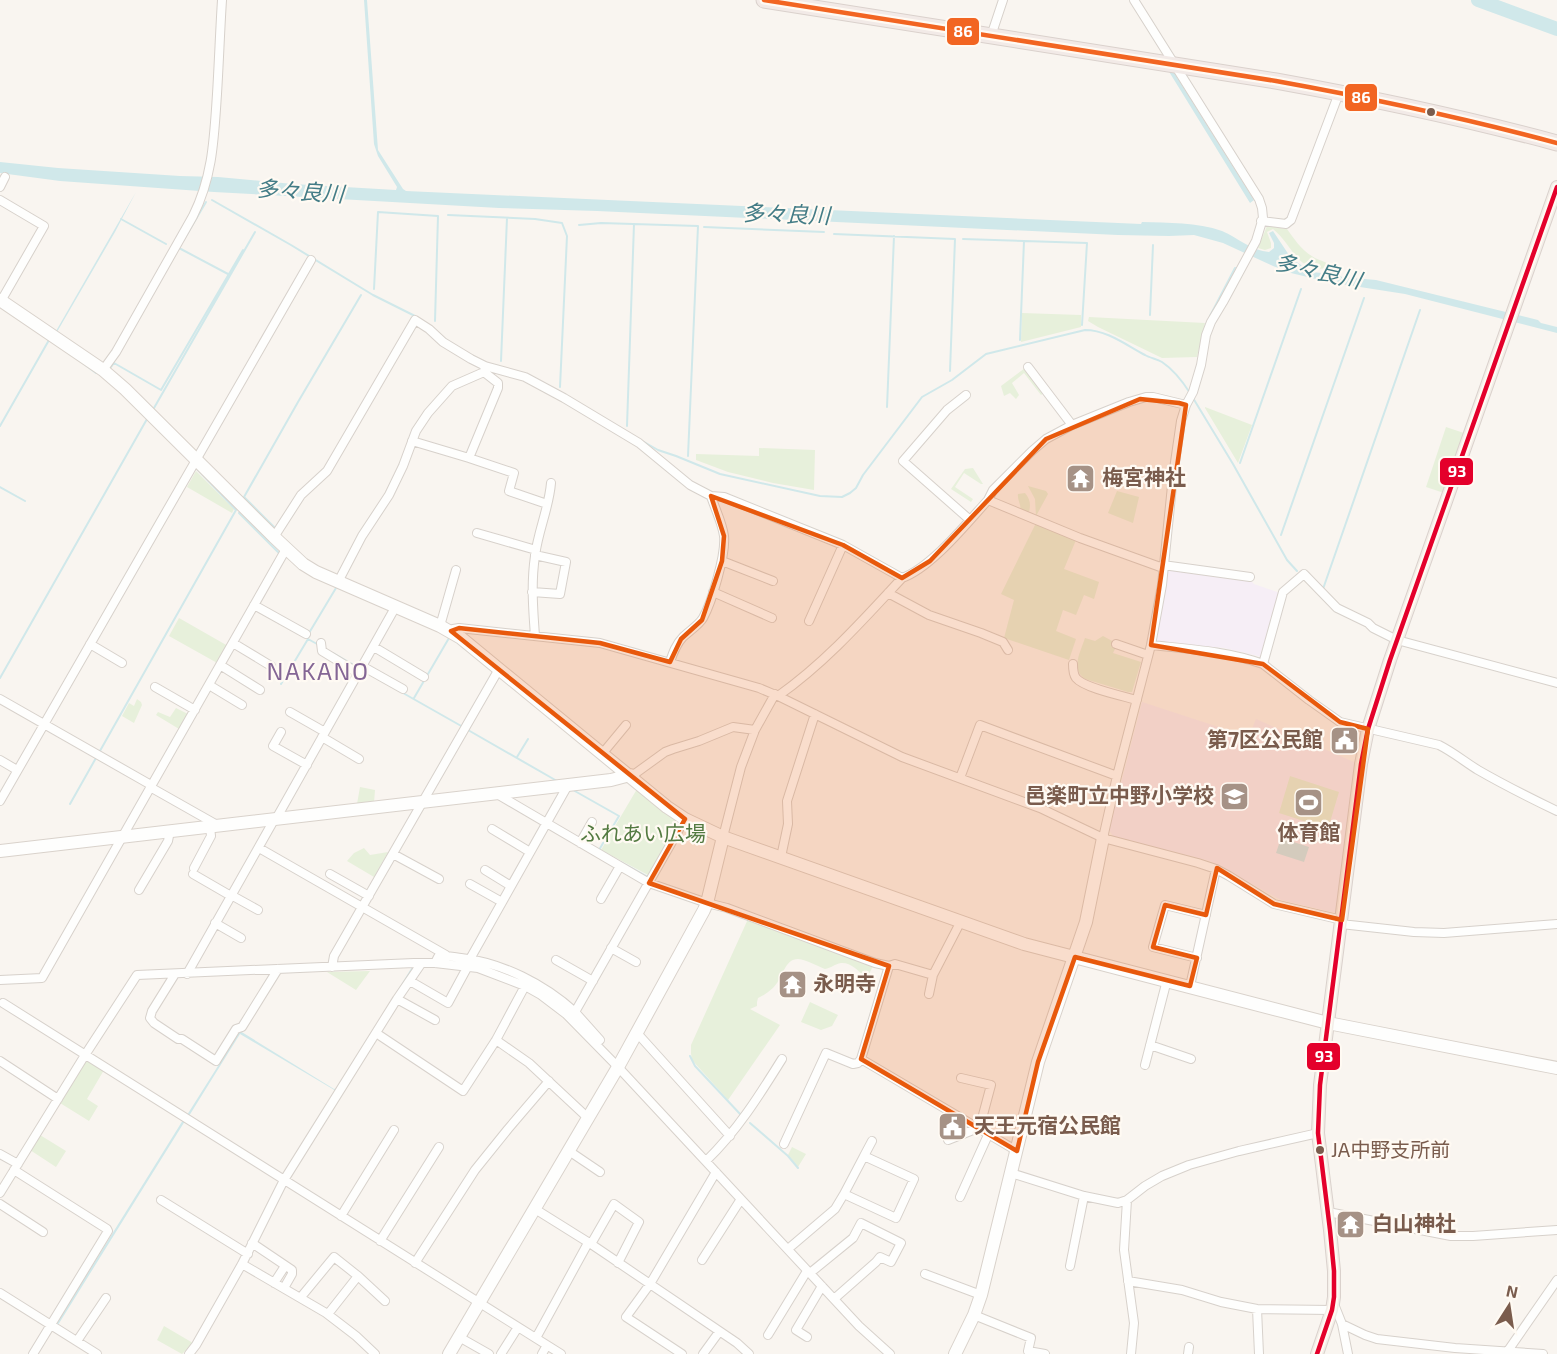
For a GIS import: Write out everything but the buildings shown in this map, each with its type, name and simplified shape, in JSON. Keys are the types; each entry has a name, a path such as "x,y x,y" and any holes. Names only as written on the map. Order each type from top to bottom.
{"highway":[{"path":"764,0 1339,93 1458,118 1557,143"}],"main road":[{"path":"1317,1354 1333,1307 1334,1271 1318,1133 1320,1085 1361,764 1368,729 1397,640 1557,187"}],"street":[{"path":"104,370 204,192 214,146 222,0"},
{"path":"991,36 1004,0"},
{"path":"955,1354 981,1295 1038,1062 1086,922 1117,776 1151,645 1162,585 1181,421 1196,383 1210,322 1256,241 1263,218 1263,208 1259,199 1134,0"},
{"path":"1261,220 1286,224 1291,220 1339,93"},
{"path":"0,187 6,177"},
{"path":"0,200 44,226 0,300 104,370 303,564 315,572 445,628 472,646 667,807 685,819 723,837 1024,944 1328,1023 1557,1068"},
{"path":"0,801 311,260"},
{"path":"274,537 301,495 327,471 415,320 443,342 485,369 498,383 469,459"},
{"path":"1028,367 1072,425"},
{"path":"338,582 362,536 389,495 416,431 428,413 452,386 485,369 525,377 564,398 639,443 690,485 711,496 724,497 843,545 902,578"},
{"path":"966,395 947,410 903,461 970,520"},
{"path":"449,1354 618,1067 707,903 741,766 755,730 777,695 800,681 902,578 930,561 988,500 993,490 1046,439 1072,425 1129,402 1153,398 1186,405"},
{"path":"412,441 514,472 509,492 547,504"},
{"path":"535,636 532,592 535,553 551,483"},
{"path":"670,662 681,639 702,620 722,561 724,536 711,496"},
{"path":"988,500 1080,538 1163,567 1250,577"},
{"path":"477,532 566,562 560,594 532,592"},
{"path":"809,621 843,545"},
{"path":"0,980 42,978 286,549"},
{"path":"722,561 773,581"},
{"path":"445,628 456,570"},
{"path":"1263,664 1283,592 1304,574 1337,608 1397,640 1557,683"},
{"path":"712,592 772,618"},
{"path":"888,593 929,615 1003,642 1008,650"},
{"path":"254,605 306,634"},
{"path":"187,974 396,606"},
{"path":"445,628 600,643 777,695 902,757 1040,808 1103,838 1198,862 1216,869 1274,904 1341,922 1414,932 1444,933 1557,924"},
{"path":"233,643 271,666"},
{"path":"90,644 122,663"},
{"path":"321,644 322,651 403,689"},
{"path":"1116,644 1148,655"},
{"path":"1151,645 1212,652 1263,664 1340,722 1439,745 1504,784 1557,811"},
{"path":"374,647 424,677"},
{"path":"1073,664 1077,679 1087,685 1137,700"},
{"path":"220,665 260,690"},
{"path":"332,967 334,956 499,669"},
{"path":"209,685 242,705"},
{"path":"156,687 195,710"},
{"path":"0,699 151,786 215,827"},
{"path":"290,712 359,759"},
{"path":"782,857 788,824 786,801 815,714"},
{"path":"602,754 626,725"},
{"path":"960,778 980,725 1117,776"},
{"path":"0,851 611,780 636,773 664,752 733,727 755,730"},
{"path":"281,732 273,746 307,765"},
{"path":"0,760 17,770"},
{"path":"410,981 448,1003 568,785"},
{"path":"496,794 649,883 727,908 875,963 889,966 895,964 933,975"},
{"path":"575,1012 685,819"},
{"path":"580,843 592,822"},
{"path":"215,827 194,871 231,896 258,910"},
{"path":"492,829 531,852"},
{"path":"139,890 168,841 170,831"},
{"path":"259,848 446,956 516,981 541,995 566,1014 859,1326 890,1354"},
{"path":"393,854 439,879"},
{"path":"601,899 620,866"},
{"path":"1190,986 1216,869"},
{"path":"485,870 512,886"},
{"path":"330,874 369,896"},
{"path":"470,884 502,902"},
{"path":"1197,958 1153,946 1165,905 1206,915"},
{"path":"929,994 933,975 961,921"},
{"path":"215,923 241,938"},
{"path":"611,948 636,962"},
{"path":"435,963 438,957 446,956"},
{"path":"556,960 593,981"},
{"path":"0,1193 137,975 435,963 469,963 500,967 530,980 555,996 575,1012 600,1040"},
{"path":"189,1354 248,1254 284,1180 421,964"},
{"path":"784,1144 826,1053 853,1064 858,1063 861,1059 889,966"},
{"path":"175,974 150,1018 178,1039 216,1061 236,1029 242,1027 278,969"},
{"path":"1144,1065 1167,980"},
{"path":"376,1033 463,1091 496,1040 525,986"},
{"path":"397,999 435,1020"},
{"path":"3,1003 561,1354"},
{"path":"637,1033 730,1136"},
{"path":"496,1040 529,1063 588,1118"},
{"path":"1150,1045 1191,1059"},
{"path":"706,1161 730,1136 754,1104 782,1059"},
{"path":"861,1059 1017,1151"},
{"path":"0,1060 58,1099"},
{"path":"948,1140 978,1128 982,1122 991,1085 961,1078"},
{"path":"415,1263 475,1170 549,1081"},
{"path":"341,1216 394,1130"},
{"path":"1011,1173 1084,1196 1118,1203 1127,1200 1162,1176 1190,1165 1318,1133"},
{"path":"960,1197 987,1135"},
{"path":"788,1249 835,1209 872,1141"},
{"path":"380,1241 439,1146"},
{"path":"569,1151 600,1172"},
{"path":"0,1154 108,1231 33,1354"},
{"path":"844,1194 896,1218 914,1179 864,1156"},
{"path":"682,1354 626,1317 650,1284 716,1172"},
{"path":"1070,1266 1084,1196"},
{"path":"702,1260 741,1198"},
{"path":"161,1200 248,1254"},
{"path":"1127,1200 1124,1250 1134,1323 1131,1354"},
{"path":"0,1204 43,1232"},
{"path":"536,1338 614,1204 639,1222 618,1263"},
{"path":"535,1209 737,1343 748,1354"},
{"path":"1328,1212 1451,1236 1557,1230"},
{"path":"768,1335 809,1272 853,1238 861,1223 901,1244 891,1262 880,1257 834,1299"},
{"path":"252,1244 291,1270 292,1274 284,1288"},
{"path":"301,1297 334,1257 385,1301"},
{"path":"242,1264 328,1314 375,1354"},
{"path":"274,1283 285,1266"},
{"path":"925,1274 981,1295"},
{"path":"328,1314 358,1276"},
{"path":"1507,1352 1557,1280"},
{"path":"1128,1281 1182,1290 1221,1302 1257,1309 1333,1307 1342,1324 1348,1354"},
{"path":"807,1338 796,1330 822,1286"},
{"path":"0,1293 97,1354"},
{"path":"77,1341 106,1298"},
{"path":"1257,1309 1259,1354"},
{"path":"974,1315 1032,1338 1028,1351 1045,1354"},
{"path":"1342,1324 1377,1339 1443,1350 1543,1354"},
{"path":"501,1354 518,1327"},
{"path":"704,1354 718,1332"},
{"path":"459,1337 489,1354"},
{"path":"542,1354 547,1345"},
{"path":"1434,1354 1443,1350"}],"highlighted area":[{"path":"1140,399 1186,405 1151,645 1263,664 1340,722 1368,729 1342,920 1274,904 1217,868 1206,915 1165,905 1153,947 1197,958 1190,986 1075,957 1038,1062 1017,1151 861,1059 889,966 649,883 685,819 451,631 459,628 600,643 670,662 681,639 702,620 722,561 724,536 711,496 843,545 902,578 930,561 1046,439"}],"shaded area":[{"path":"1167,567 1249,579 1254,584 1280,593 1262,657 1224,648 1156,642"},
{"name":"邑楽町立中野小学校","path":"1142,702 1249,736 1256,719 1356,763 1336,913 1281,900 1210,861 1113,836 1109,830"}],"green space":[{"path":"1267,226 1287,229 1306,252 1333,267 1321,269 1304,264 1273,229 1267,232 1271,248 1265,250 1258,248"},
{"path":"1022,313 1081,315 1081,327 1021,342"},
{"path":"1089,317 1205,323 1197,357 1162,358 1098,327 1088,321"},
{"path":"1025,368 1044,393 1041,395 1024,373 1012,383 1019,395 1016,399 1010,393 1004,396 1001,386"},
{"path":"1205,408 1252,425 1238,463"},
{"path":"1446,427 1464,433 1444,493 1426,487"},
{"path":"759,448 815,450 814,490 728,472 696,460 696,454 759,456"},
{"path":"973,468 983,484 964,473 955,487 973,499 971,502 951,489 965,469"},
{"path":"196,471 234,509 232,513 187,487"},
{"path":"1028,486 1046,491 1048,494 1036,516 1035,499"},
{"path":"1117,491 1139,497 1133,523 1108,513"},
{"path":"1025,493 1030,504 1029,512 1025,514 1020,511 1018,494"},
{"path":"1036,523 1076,540 1064,569 1099,582 1094,599 1084,595 1076,615 1063,610 1056,631 1076,639 1069,660 1004,638 1014,600 1001,594"},
{"path":"179,618 228,646 219,664 169,636"},
{"path":"1103,636 1114,642 1113,653 1141,662 1132,692 1085,679 1078,670 1078,660 1085,638 1095,641"},
{"path":"137,699 142,705 134,723 122,716 129,703 134,706"},
{"path":"176,708 188,714 179,729 156,715 158,712 170,717"},
{"name":"体育館","path":"1290,776 1339,792 1328,829 1279,813"},
{"path":"360,787 375,790 374,803 357,804"},
{"name":"ふれあい広場","path":"637,789 682,821 650,876 601,850"},
{"path":"364,848 370,855 388,852 374,877 347,861 354,853"},
{"path":"748,919 873,966 869,974 864,976 854,967 844,963 825,969 798,959 790,962 775,985 769,992 758,998 757,1006 750,1009 780,1025 728,1100 692,1060 691,1045"},
{"path":"370,971 356,990 327,972"},
{"path":"810,1002 838,1015 832,1026 821,1030 801,1022"},
{"path":"87,1060 104,1070 87,1099 98,1106 89,1121 60,1103"},
{"path":"40,1135 66,1151 56,1167 30,1150"},
{"path":"792,1147 806,1154 798,1167 788,1155"},
{"path":"164,1326 193,1343 182,1354 157,1340"}],"water":[{"name":"多々良川","path":"364,0 367,0 378,150 406,191 1182,224 1222,231 1251,247 1269,252 1274,248 1269,233 1273,231 1291,258 1311,272 1333,271 1342,277 1376,280 1538,320 1557,327 1557,333 1405,294 1328,282 1291,273 1223,243 1194,235 1118,235 499,208 214,192 60,181 0,173 0,162 58,168 396,190 397,187 378,156 374,144"},
{"path":"1168,70 1173,71 1254,200 1250,203"},
{"path":"136,192 115,232 57,332 56,331"},
{"path":"1281,838 1309,847 1304,862 1276,853"},
{"path":"412,967 414,968 336,1091 240,1034 189,1116 187,1115 240,1031 334,1089 337,1088"},
{"path":"183,1120 185,1121 58,1325 56,1324"}],"waterway":[{"path":"1478,0 1557,29"},
{"path":"212,200 373,295 415,316"},
{"path":"183,241 206,202"},
{"path":"374,289 378,212 438,216 435,321"},
{"path":"448,215 535,219 562,223 567,236 560,387"},
{"path":"501,361 507,218"},
{"path":"121,219 166,244"},
{"path":"579,225 601,223 698,226 688,456"},
{"path":"627,426 634,224"},
{"name":"多々良川","path":"704,227 824,232"},
{"path":"154,408 255,232"},
{"name":"多々良川","path":"834,234 955,239 950,371"},
{"path":"887,407 894,236"},
{"path":"963,239 1087,243 1082,325"},
{"path":"1020,340 1024,241"},
{"path":"1150,315 1153,245"},
{"path":"179,248 228,274"},
{"path":"111,367 114,363 161,390 244,251"},
{"path":"1210,316 1235,268"},
{"name":"多々良川","path":"1240,463 1301,289"},
{"path":"275,528 244,497 361,295"},
{"name":"多々良川","path":"1281,535 1364,298"},
{"path":"1323,589 1420,310"},
{"path":"644,442 658,450 720,474 820,496 842,497 856,488 863,475 922,397 952,380 986,354 1085,330 1101,332 1162,362 1178,376 1190,393"},
{"path":"0,426 49,340"},
{"path":"80,361 96,373"},
{"path":"1193,398 1287,560 1297,571"},
{"path":"0,678 147,419"},
{"path":"70,804 236,510 197,469"},
{"path":"0,487 25,501"},
{"path":"239,513 279,553"},
{"path":"317,644 308,639 309,633 336,588"},
{"path":"414,698 449,638"},
{"path":"281,684 308,639"},
{"path":"333,653 359,668"},
{"path":"403,693 463,727"},
{"path":"468,730 557,781"},
{"path":"517,757 528,739"},
{"path":"573,790 619,816 599,850 601,851"},
{"path":"621,862 648,877"},
{"path":"690,1056 695,1066 741,1115"},
{"path":"750,1123 788,1156 798,1168"}],"transit line":[{"name":"86","path":"764,0 1276,81 1417,109 1557,143"},
{"name":"93","path":"1317,1354 1334,1297 1334,1271 1318,1133 1320,1085 1361,764 1368,729 1390,660 1557,187"}],"place":[{"name":"梅宮神社","path":"1081,478"},
{"name":"第7区公民館","path":"1344,740"},
{"name":"邑楽町立中野小学校","path":"1235,796"},
{"name":"体育館","path":"1309,802"},
{"name":"永明寺","path":"792,984"},
{"name":"天王元宿公民館","path":"953,1126"},
{"name":"JA中野支所前","path":"1320,1150"},
{"name":"白山神社","path":"1351,1224"}],"district":[{"name":"NAKANO","path":"318,672"}]}
